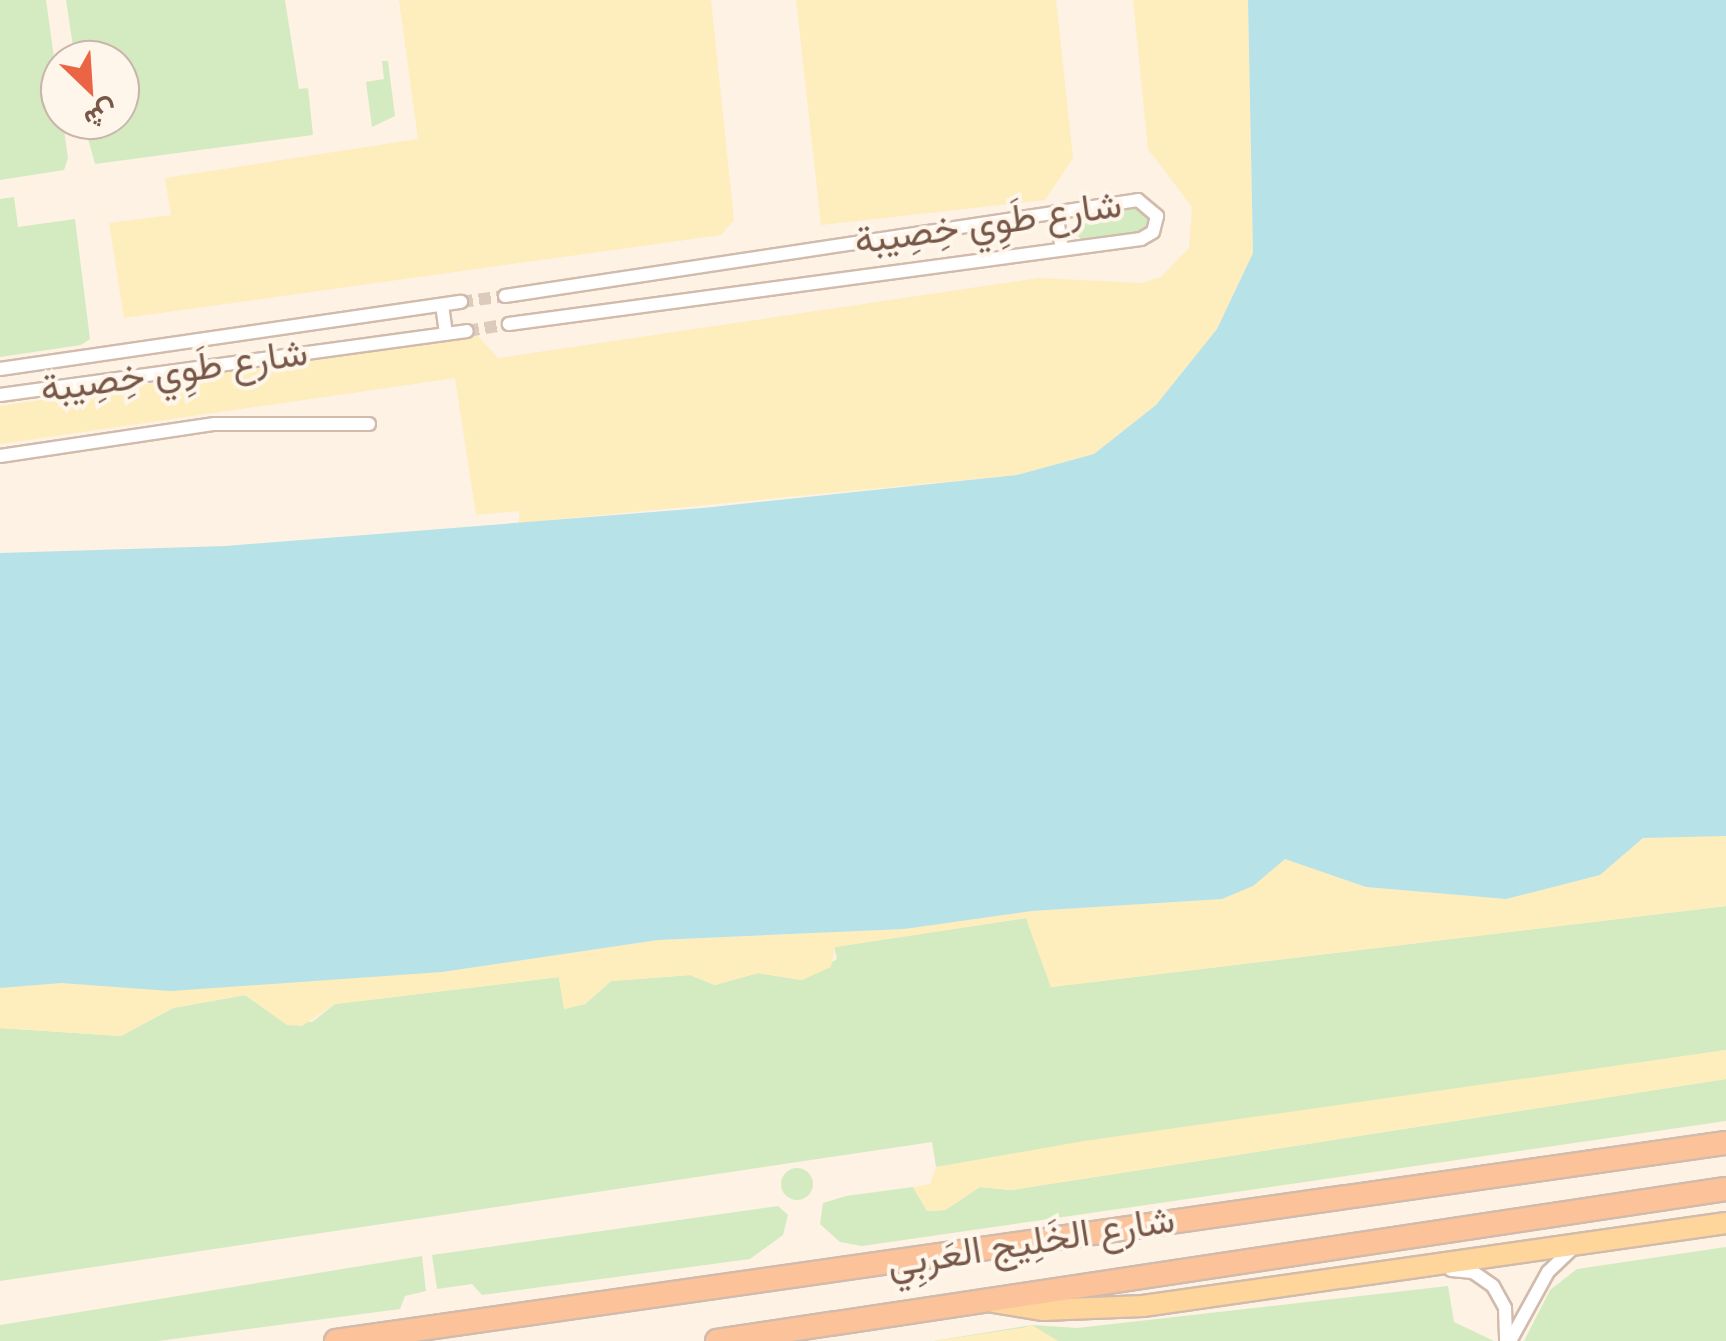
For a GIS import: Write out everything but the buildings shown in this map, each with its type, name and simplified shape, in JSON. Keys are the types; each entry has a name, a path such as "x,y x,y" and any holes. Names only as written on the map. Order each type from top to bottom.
{"highway":[{"name":"شارع الخَلِيج العَربِي","path":"336,1341 1726,1143"},
{"name":"شارع الخَلِيج العَربِي","path":"718,1341 982,1298 1726,1189"}],"main road":[{"path":"982,1298 1043,1310 1132,1308 1726,1222"}],"street":[{"name":"شارع طَوِي خِصِيبة","path":"505,296 1138,200 1158,216 1154,232 1141,239 509,324"},
{"path":"1056,212 1062,249"},
{"name":"شارع طَوِي خِصِيبة","path":"0,369 462,302"},
{"path":"442,305 446,334"},
{"name":"شارع طَوِي خِصِيبة","path":"0,395 467,331"},
{"path":"0,456 215,424 369,424"},
{"path":"1508,1341 1554,1264 1582,1243"},
{"path":"1394,1271 1456,1269 1480,1276 1502,1300 1508,1341"}],"green space":[{"path":"0,0 46,0 52,40 40,40 40,140 65,140 68,158 64,170 0,180"},
{"path":"66,0 285,0 299,89 308,88 313,135 95,164 88,140 140,140 140,40 72,40"},
{"path":"382,61 388,61 395,116 372,127 366,82 384,79"},
{"path":"14,197 18,227 75,219 90,339 81,345 0,357 0,199"},
{"path":"1140,204 1152,221 1143,235 1083,241 1075,233 1079,214"},
{"path":"1726,906 1726,1050 936,1167 932,1142 0,1281 0,1028 121,1036 173,1008 245,995 282,1021 312,1022 335,1004 559,977 564,1009 585,1004 611,981 690,975 715,985 758,973 802,980 837,959 834,947 1026,918 1051,987"},
{"path":"1726,1079 1726,1121 862,1246 840,1242 820,1224 823,1203 846,1196 913,1187 927,1211 945,1210 980,1187 1011,1190"},
{"path":"797,1168 808,1173 813,1184 808,1195 797,1200 786,1195 781,1184 786,1173"},
{"path":"778,1206 788,1215 783,1235 750,1259 482,1295 472,1284 437,1289 432,1255"},
{"path":"1726,1247 1726,1341 1524,1341 1550,1290 1577,1269"},
{"path":"422,1256 426,1291 405,1296 400,1309 158,1341 0,1341 0,1325"},
{"path":"1448,1286 1454,1322 1494,1341 934,1341 1032,1325 1077,1328"}],"sand":[{"path":"399,0 711,0 734,220 721,235 124,318 109,223 171,215 165,178 418,139"},
{"path":"796,0 1056,0 1073,158 1045,200 821,225"},
{"path":"1133,0 1248,0 1253,253 1217,329 1156,405 1094,454 1017,475 519,523 519,511 476,515 455,378 0,444 0,406 477,335 498,358 1039,278 1142,283 1161,277 1189,248 1192,207 1148,149"},
{"path":"1726,836 1726,906 1051,987 1026,918 835,947 831,967 802,980 758,973 715,985 690,975 611,981 585,1004 564,1009 559,977 335,1004 302,1026 287,1025 245,995 173,1008 121,1036 0,1028 0,988 31,983 442,972 658,940 904,929 1032,911 1222,899 1285,859 1366,887 1506,899 1600,875 1643,838"},
{"path":"1726,1050 1726,1079 1011,1190 980,1187 945,1210 927,1211 913,1187 930,1184 936,1167 1084,1141"},
{"path":"1032,1325 1058,1341 934,1341 1022,1328"}],"water":[{"path":"1248,0 1726,0 1726,836 1643,838 1600,875 1506,899 1366,887 1285,859 1253,886 1222,899 1032,911 904,929 658,940 442,972 171,991 61,983 0,988 0,553 226,546 703,508 1017,475 1094,454 1156,405 1217,329 1253,253"}],"tunnel":[{"path":"461,302 505,296"},
{"path":"467,331 509,324"}]}
